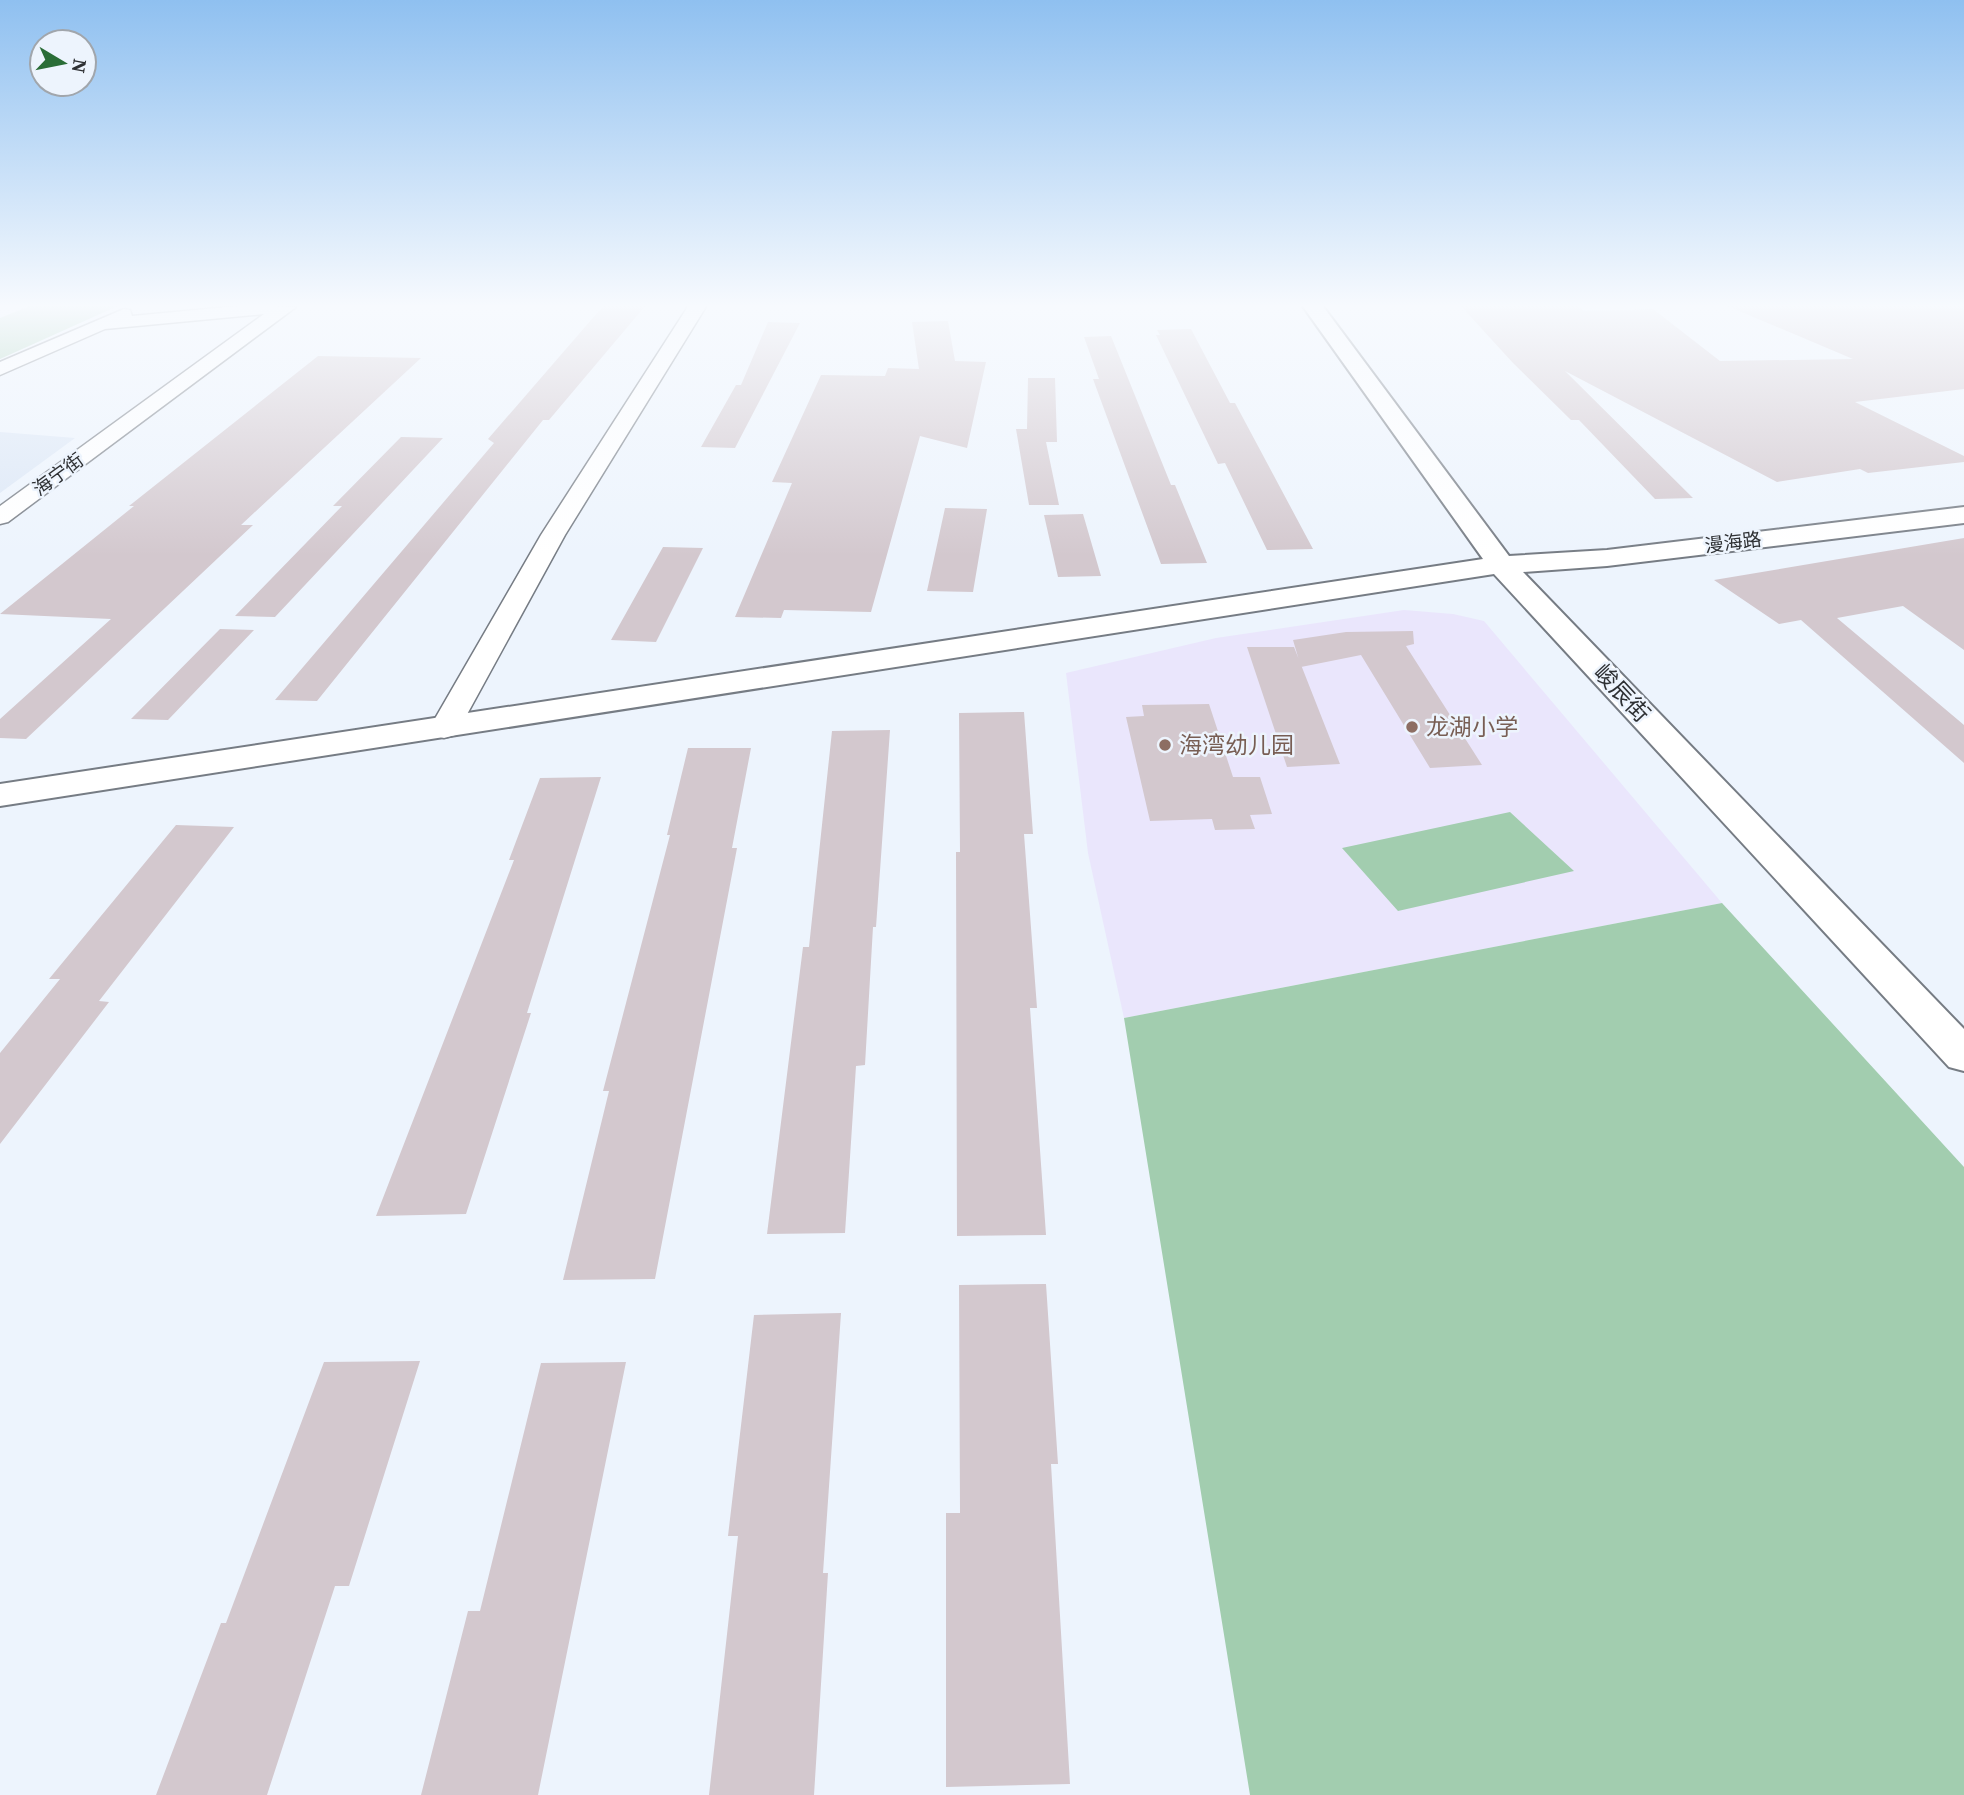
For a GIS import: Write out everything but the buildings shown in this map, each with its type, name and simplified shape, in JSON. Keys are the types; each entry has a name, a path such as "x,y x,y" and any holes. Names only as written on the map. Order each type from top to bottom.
{"street":[{"name":"海宁街","path":"0,517 178,389"},
{"path":"444,729 553,535 645,389"},
{"name":"峻辰街","path":"1373,389 1501,565 1964,1056"},
{"name":"漫海路","path":"0,795 1501,565 1607,558 1964,514"}],"shaded area":[{"path":"0,432 75,438 0,493"},
{"name":"龙湖小学","path":"1404,610 1453,614 1484,621 1722,903 1124,1018 1088,853 1066,673 1216,638"}],"green space":[{"path":"1510,812 1574,871 1398,911 1342,848"},
{"path":"1722,903 1964,1167 1964,1795 1250,1795 1124,1018"}],"place":[{"name":"龙湖小学","path":"1412,727"},
{"name":"海湾幼儿园","path":"1165,745"}]}
